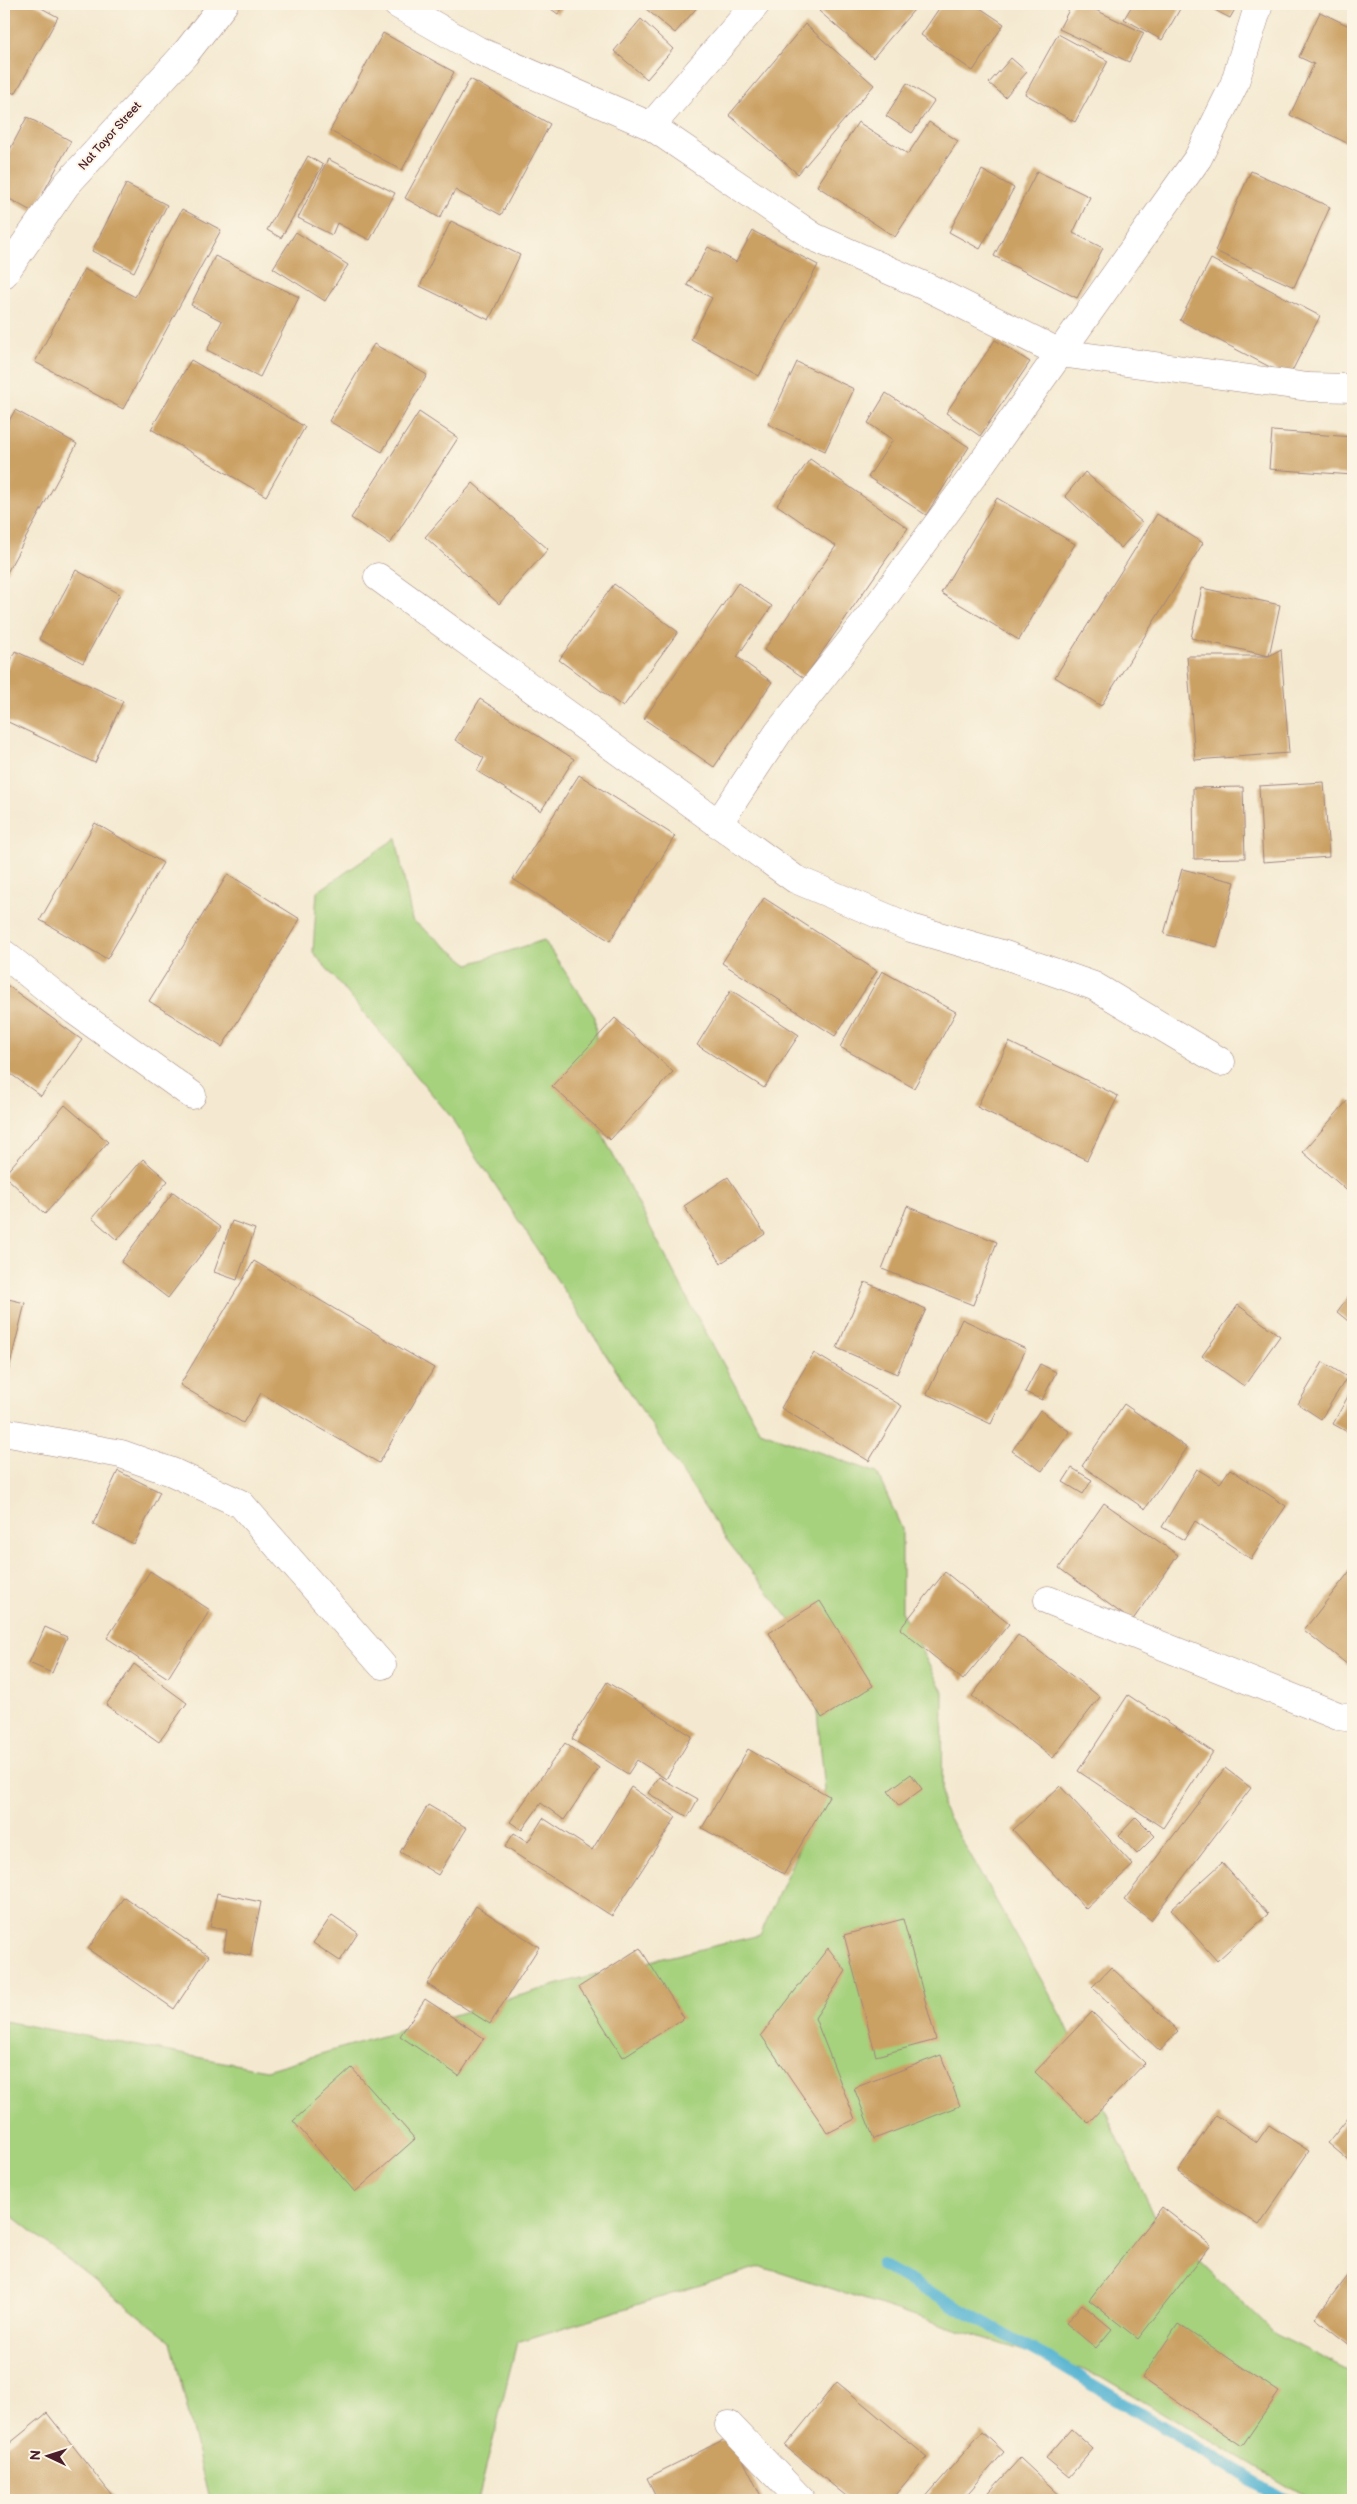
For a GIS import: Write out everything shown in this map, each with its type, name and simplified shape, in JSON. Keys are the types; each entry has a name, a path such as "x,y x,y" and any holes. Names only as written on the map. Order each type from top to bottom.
{"street":[{"name":"Nat Tayor Street","path":"4,274 66,185 185,54 224,4"},
{"path":"397,4 478,50 651,126 814,237 929,288 1060,354 1308,387 1353,388"},
{"path":"651,126 756,4"},
{"path":"718,824 778,733 865,623 1060,354 1198,158 1234,85 1258,4"},
{"path":"378,577 795,879 911,928 1006,955 1094,986 1221,1062"},
{"path":"4,954 75,1010 192,1095"},
{"path":"4,1432 121,1454 172,1472 241,1504 382,1665"},
{"path":"1048,1600 1338,1716 1353,1718"},
{"path":"729,2425 801,2500"}],"green space":[{"path":"396,838 412,920 469,964 544,940 595,1017 599,1128 687,1298 760,1431 877,1473 902,1529 902,1613 943,1692 942,1806 1062,2016 1154,2217 1275,2334 1353,2373 1353,2500 1311,2500 1100,2376 762,2266 517,2342 478,2500 209,2500 171,2341 4,2209 4,2021 266,2070 580,1978 760,1935 825,1790 810,1645 725,1538 451,1117 313,952 317,892"}],"building":[{"path":"4,4 34,4 58,17 15,94 4,88"},
{"path":"544,4 566,4 558,14"},
{"path":"640,4 700,4 675,33"},
{"path":"825,4 919,4 873,58 819,11"},
{"path":"942,4 974,4 1004,24 973,71 921,35"},
{"path":"1072,4 1083,4 1144,33 1129,62 1059,29"},
{"path":"1133,4 1171,4 1180,9 1162,40 1124,19"},
{"path":"1203,4 1238,4 1230,18"},
{"path":"1320,12 1353,28 1353,146 1290,115 1314,64 1299,57"},
{"path":"641,19 673,49 647,79 614,51"},
{"path":"805,24 874,85 798,174 729,115"},
{"path":"383,33 454,72 402,170 330,131"},
{"path":"1058,34 1108,61 1075,122 1025,94"},
{"path":"1011,58 1027,72 1005,97 989,83"},
{"path":"470,79 550,124 501,215 455,190 440,218 405,198"},
{"path":"907,83 934,101 912,133 886,116"},
{"path":"27,117 71,141 33,212 4,196 4,161"},
{"path":"858,122 908,154 929,122 958,141 895,237 817,186"},
{"path":"308,156 323,165 281,238 267,230"},
{"path":"328,159 395,193 370,240 337,223 332,235 298,218"},
{"path":"982,170 1014,188 980,249 949,232"},
{"path":"1037,171 1090,197 1073,233 1103,248 1077,298 994,256"},
{"path":"1251,171 1330,207 1294,287 1215,251"},
{"path":"126,184 167,205 134,272 92,251"},
{"path":"182,209 221,230 123,409 35,362 84,269 135,297"},
{"path":"451,221 520,255 489,320 420,286"},
{"path":"753,231 818,265 759,376 691,339 712,298 687,285 708,247 736,262"},
{"path":"296,232 348,265 325,301 273,268"},
{"path":"215,256 299,297 260,377 207,350 222,321 191,305"},
{"path":"1211,259 1320,316 1289,377 1180,320"},
{"path":"995,340 1030,362 980,436 946,413"},
{"path":"374,344 427,375 382,452 329,421"},
{"path":"191,360 305,427 266,496 151,429"},
{"path":"797,362 854,389 825,451 768,424"},
{"path":"886,393 969,447 926,515 868,477 893,440 868,423"},
{"path":"15,410 77,444 4,578 4,430"},
{"path":"419,412 458,438 390,544 351,518"},
{"path":"1272,431 1353,437 1353,475 1269,469"},
{"path":"810,459 908,528 804,678 764,650 836,546 777,505"},
{"path":"1085,472 1143,523 1121,548 1065,496"},
{"path":"473,483 548,549 499,604 425,537"},
{"path":"997,498 1075,544 1019,640 941,593"},
{"path":"1157,514 1203,543 1101,706 1055,677"},
{"path":"76,570 120,594 83,663 39,639"},
{"path":"738,583 772,606 737,657 772,682 714,767 644,719"},
{"path":"614,584 678,632 623,707 559,660"},
{"path":"1202,588 1280,605 1269,656 1191,638"},
{"path":"1281,649 1289,753 1195,760 1187,656 1269,656"},
{"path":"15,651 123,701 95,763 4,720 4,675"},
{"path":"480,699 574,759 541,811 477,771 484,758 455,740"},
{"path":"579,775 675,836 610,941 513,879"},
{"path":"1324,782 1329,857 1263,862 1259,786"},
{"path":"1243,787 1245,858 1194,859 1193,788"},
{"path":"95,823 163,863 107,959 40,920"},
{"path":"1182,869 1235,882 1217,947 1164,934"},
{"path":"228,874 300,919 222,1047 149,1001"},
{"path":"764,898 877,971 835,1036 722,963"},
{"path":"882,971 956,1012 914,1088 840,1047"},
{"path":"4,983 82,1040 41,1096 4,1069"},
{"path":"731,990 799,1035 764,1088 697,1045"},
{"path":"615,1018 673,1072 610,1140 552,1086"},
{"path":"1009,1042 1118,1096 1087,1160 977,1107"},
{"path":"1348,1100 1353,1105 1353,1196 1303,1152"},
{"path":"65,1105 108,1142 45,1214 4,1175"},
{"path":"143,1159 168,1181 117,1240 92,1218"},
{"path":"728,1177 765,1234 721,1263 684,1206"},
{"path":"173,1192 221,1228 168,1298 121,1262"},
{"path":"907,1206 997,1242 973,1305 882,1269"},
{"path":"232,1221 255,1229 237,1280 214,1272"},
{"path":"254,1261 434,1368 379,1463 261,1393 243,1423 180,1385"},
{"path":"865,1282 926,1309 897,1374 837,1348"},
{"path":"1353,1290 1353,1325 1337,1312"},
{"path":"4,1298 25,1303 4,1389"},
{"path":"1238,1305 1280,1336 1244,1386 1202,1356"},
{"path":"962,1319 1026,1349 991,1424 927,1394"},
{"path":"814,1353 902,1406 869,1461 781,1408"},
{"path":"1323,1362 1347,1377 1321,1419 1298,1404"},
{"path":"1040,1364 1056,1372 1042,1400 1025,1392"},
{"path":"1353,1387 1353,1435 1333,1424"},
{"path":"1124,1404 1187,1448 1145,1509 1082,1466"},
{"path":"1040,1410 1070,1432 1042,1471 1012,1451"},
{"path":"1072,1468 1092,1480 1083,1494 1063,1482"},
{"path":"1197,1469 1220,1483 1230,1469 1286,1506 1251,1559 1195,1521 1184,1540 1162,1527"},
{"path":"118,1471 160,1492 134,1544 93,1524"},
{"path":"1104,1503 1178,1555 1132,1621 1059,1568"},
{"path":"1353,1567 1353,1669 1304,1630"},
{"path":"150,1571 210,1610 168,1678 107,1638"},
{"path":"945,1572 1009,1624 963,1680 900,1629"},
{"path":"820,1601 873,1686 822,1718 769,1633"},
{"path":"45,1627 67,1637 52,1673 29,1663"},
{"path":"1018,1635 1100,1697 1053,1758 972,1696"},
{"path":"134,1664 187,1703 159,1742 106,1705"},
{"path":"607,1682 692,1736 666,1779 637,1760 628,1774 572,1739"},
{"path":"1128,1695 1213,1752 1163,1828 1078,1771"},
{"path":"565,1743 599,1768 564,1820 541,1803 522,1830 510,1822"},
{"path":"748,1749 829,1796 784,1874 702,1828"},
{"path":"1225,1768 1251,1788 1151,1920 1124,1900"},
{"path":"911,1774 922,1789 899,1806 888,1791"},
{"path":"659,1777 698,1799 688,1817 648,1793"},
{"path":"1060,1786 1133,1865 1086,1909 1013,1830"},
{"path":"631,1787 676,1817 612,1916 505,1847 514,1833 528,1842 543,1818 592,1850"},
{"path":"428,1805 467,1828 438,1875 400,1852"},
{"path":"1136,1817 1155,1836 1137,1854 1119,1835"},
{"path":"1222,1863 1268,1914 1217,1961 1171,1909"},
{"path":"217,1893 261,1902 250,1956 224,1950 227,1930 210,1927"},
{"path":"124,1897 209,1956 174,2009 88,1949"},
{"path":"476,1906 539,1947 490,2024 427,1984"},
{"path":"332,1915 358,1933 340,1961 313,1943"},
{"path":"903,1919 936,2040 876,2056 844,1935"},
{"path":"640,1948 684,2018 623,2057 579,1987"},
{"path":"828,1948 846,1971 815,2018 855,2119 828,2133 761,2035"},
{"path":"1111,1967 1178,2031 1160,2051 1092,1987"},
{"path":"425,1999 484,2038 459,2076 400,2036"},
{"path":"1092,2012 1145,2063 1088,2123 1035,2072"},
{"path":"941,2055 960,2106 874,2139 854,2088"},
{"path":"352,2068 415,2139 355,2192 293,2121"},
{"path":"1353,2112 1353,2164 1328,2143"},
{"path":"1216,2115 1257,2142 1269,2125 1309,2151 1259,2225 1178,2171"},
{"path":"1162,2207 1211,2245 1138,2339 1089,2300"},
{"path":"1353,2268 1353,2343 1351,2346 1315,2318"},
{"path":"1082,2304 1112,2329 1096,2348 1066,2323"},
{"path":"1178,2324 1279,2392 1242,2446 1142,2378"},
{"path":"837,2382 927,2457 891,2500 851,2500 785,2446"},
{"path":"47,2413 115,2499 11,2500 4,2491 4,2448"},
{"path":"1071,2429 1093,2449 1069,2477 1046,2458"},
{"path":"982,2432 1004,2452 962,2500 923,2500"},
{"path":"731,2436 763,2500 658,2500 647,2478"},
{"path":"1020,2458 1065,2500 982,2500"}],"waterway":[{"path":"881,2265 1053,2361 1285,2500"}]}
